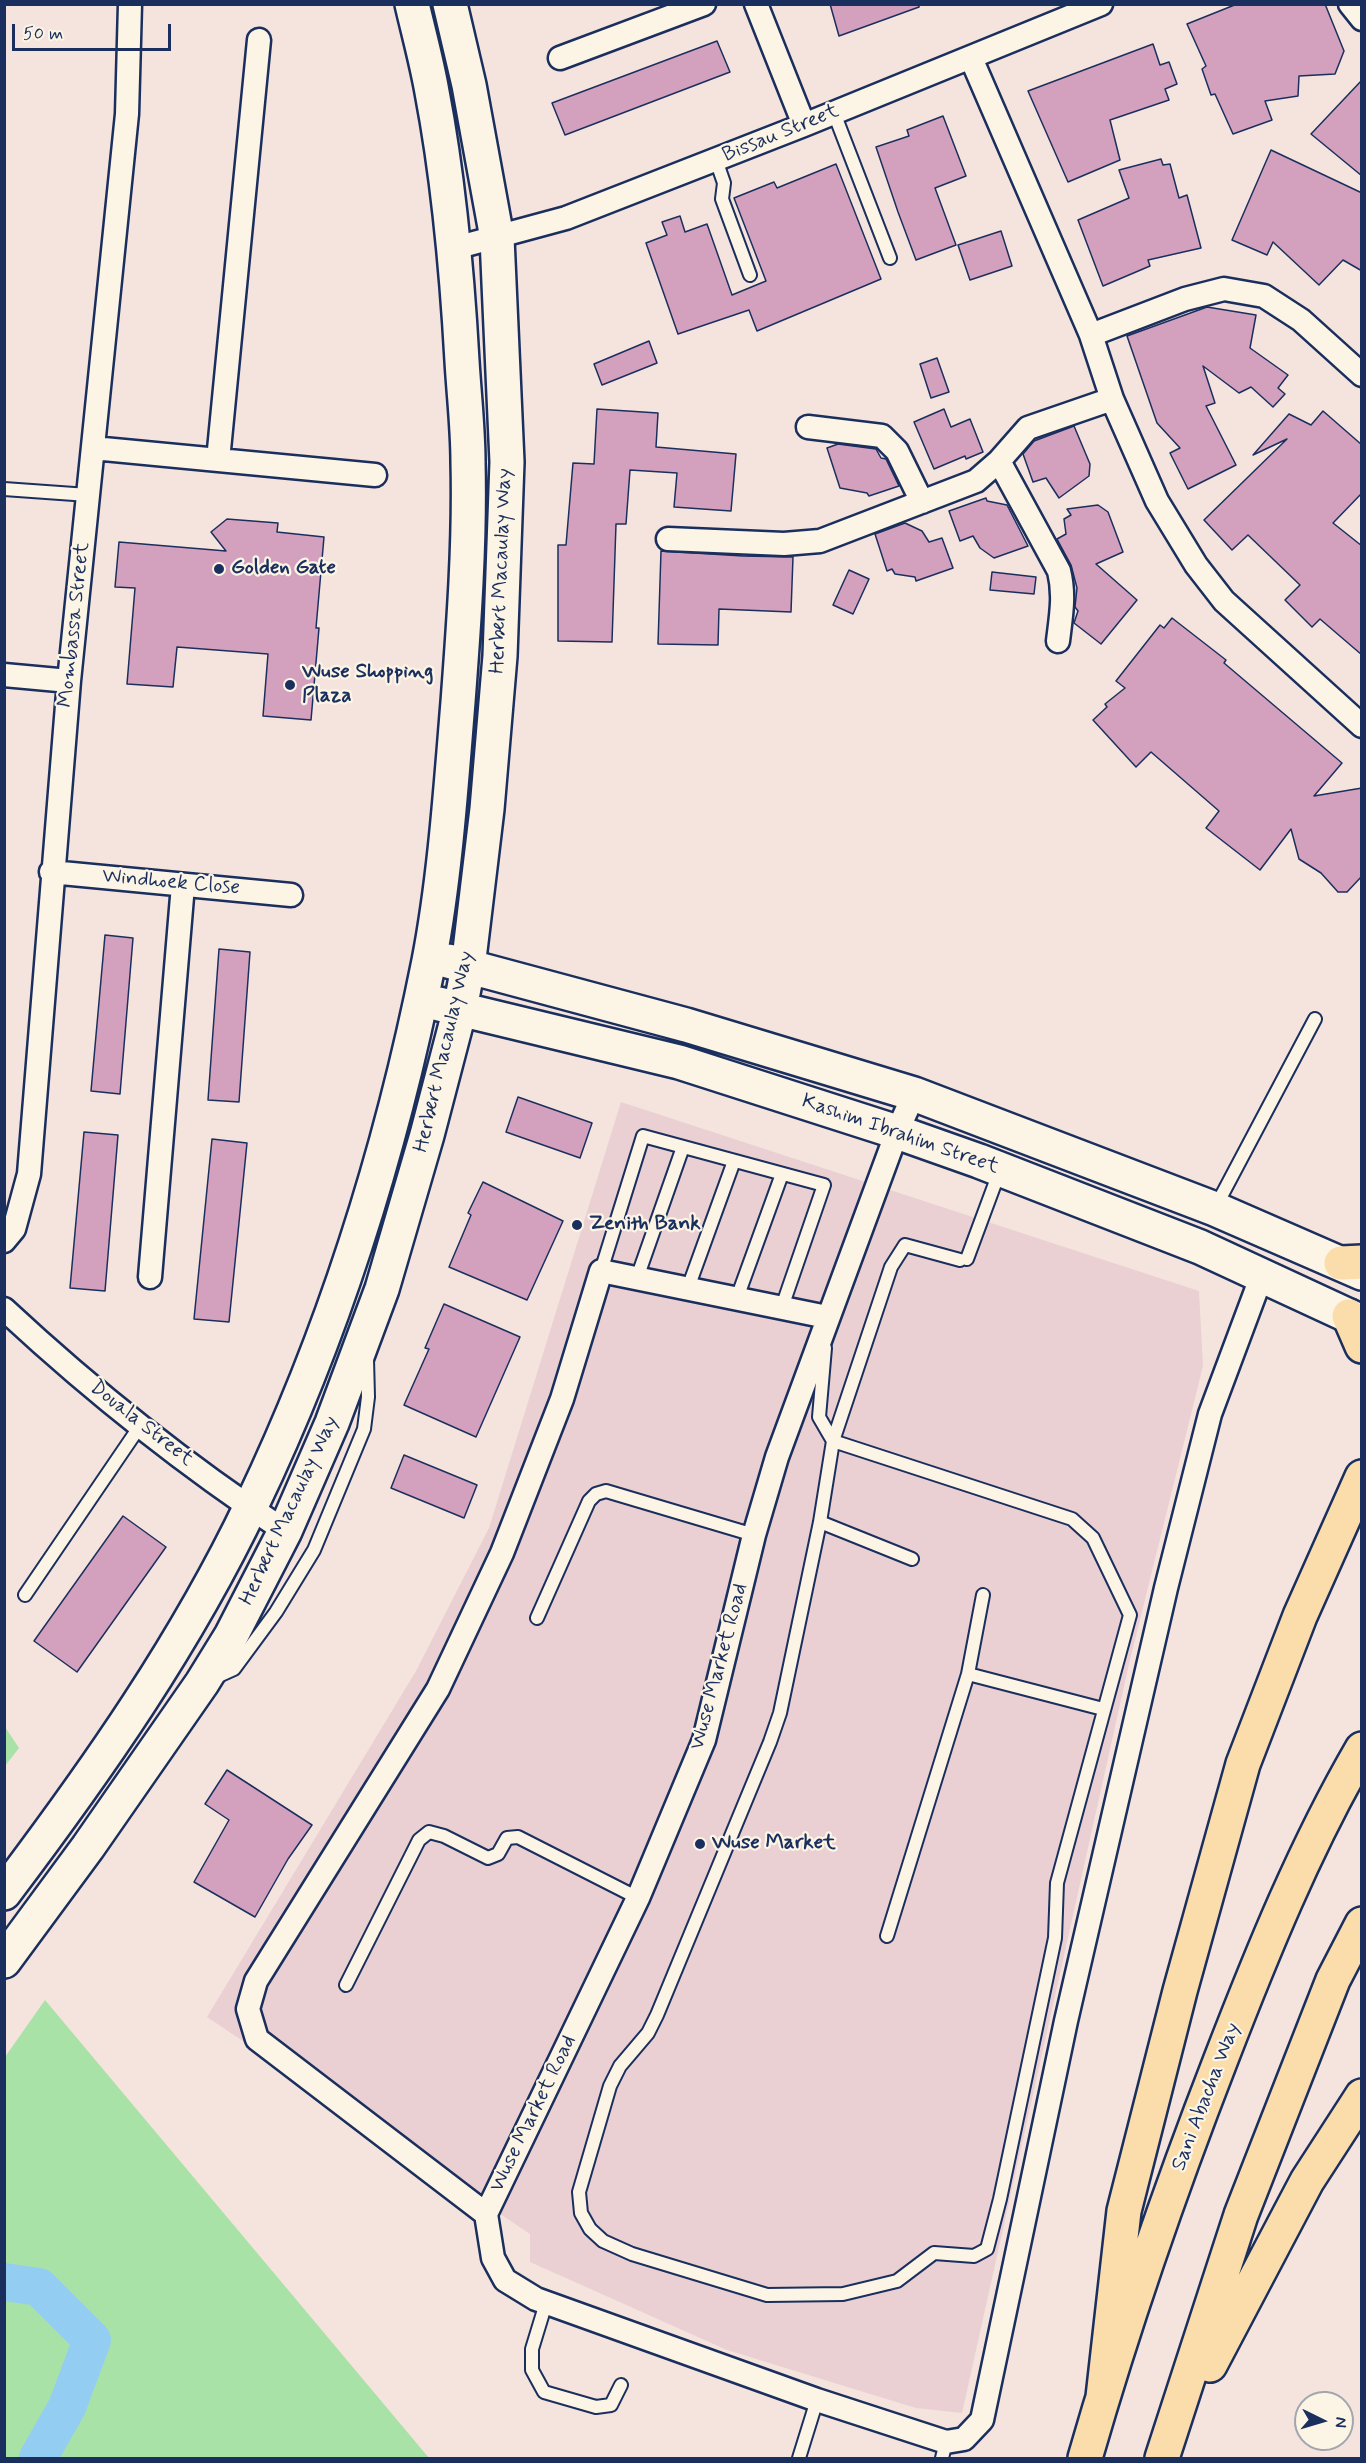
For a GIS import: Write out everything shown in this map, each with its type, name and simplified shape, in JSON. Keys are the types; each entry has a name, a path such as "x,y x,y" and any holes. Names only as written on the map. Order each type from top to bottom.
{"highway":[{"path":"1355,1319 1362,1346"},
{"path":"1103,2397 1124,2211 1180,1991 1243,1764 1300,1616 1362,1477"},
{"name":"Sani Abacha Way","path":"1085,2458 1103,2397 1184,2155 1266,1944 1345,1777 1362,1749"},
{"path":"1164,2458 1241,2215 1333,1980 1362,1924"},
{"path":"1164,2458 1233,2318 1302,2192 1362,2096"}],"main road":[{"name":"Herbert Macaulay Way","path":"4,1893 58,1821 126,1723 190,1621 250,1508 296,1407 342,1282 384,1146 430,956 450,806 461,656 469,463 455,248 432,92 412,4"},
{"name":"Herbert Macaulay Way","path":"4,1961 88,1847 202,1683 231,1636 285,1531 332,1423 381,1289 427,1135 460,1009 468,967 487,809 500,656 507,462 497,238 469,85 450,4"},
{"name":"Kashim Ibrahim Street","path":"430,956 686,1025 914,1094 1215,1209 1355,1266"},
{"name":"Kashim Ibrahim Street","path":"420,999 679,1062 897,1132 1000,1169 1200,1247 1355,1319"}],"street":[{"name":"Mombassa Street","path":"4,1241 14,1229 28,1174 51,872 127,114 130,4"},
{"path":"560,58 704,4"},
{"path":"756,4 804,126"},
{"name":"Bissau Street","path":"455,248 566,218 804,126 971,58 1059,12 1101,4"},
{"path":"1350,4 1362,20"},
{"path":"218,460 259,40"},
{"path":"971,58 1090,335 1112,399 1157,501 1196,565 1224,601 1362,726"},
{"path":"1090,335 1185,299 1224,289 1264,296 1300,320 1362,375"},
{"path":"668,539 784,544 820,541 976,481 999,461 1028,428 1112,399"},
{"path":"808,428 882,436 897,451 922,502"},
{"path":"93,448 375,475"},
{"path":"999,461 1059,571 1063,586 1063,601 1058,641"},
{"path":"4,675 69,681"},
{"name":"Windhoek Close","path":"51,872 291,895"},
{"path":"150,1277 183,885"},
{"name":"Wuse Market Road","path":"546,2303 505,2280 493,2258 486,2214 638,1898 704,1740 754,1535 777,1456 897,1132 914,1094"},
{"path":"486,2214 257,2039 248,2009 256,1981 443,1678 502,1553 562,1399 601,1271 827,1317"},
{"path":"546,2303 816,2400 944,2450 964,2439 982,2420 1066,2021 1166,1588 1210,1414 1262,1275"},
{"name":"Douala Street","path":"4,1309 140,1426 250,1508 285,1531"}],"lane":[{"path":"834,113 890,258"},
{"path":"716,159 724,183 722,199 750,275"},
{"path":"4,489 88,495"},
{"path":"1215,1209 1315,1019"},
{"path":"601,1271 643,1136 824,1185 782,1307"},
{"path":"637,1278 683,1147"},
{"path":"688,1288 734,1161"},
{"path":"827,1317 819,1417 833,1441 1072,1519 1093,1538 1130,1615 1057,1883 1055,1938 1000,2199 987,2249 974,2256 934,2253 897,2281 843,2294 767,2295 632,2254 603,2241 590,2229 580,2213 579,2192 610,2086 621,2066 648,2033 657,2015 770,1742 788,1684 820,1522 833,1441 891,1268 905,1245 964,1260 1000,1169"},
{"path":"737,1298 782,1174"},
{"path":"202,1683 234,1669 276,1612 314,1550 364,1430 368,1397 367,1328"},
{"path":"25,1595 140,1426"},
{"path":"537,1618 589,1501 596,1494 606,1491 754,1535"},
{"path":"820,1522 912,1559"},
{"path":"887,1936 968,1674 983,1595"},
{"path":"968,1674 1103,1709"},
{"path":"346,1984 419,1840 429,1833 444,1836 488,1858 498,1854 507,1838 518,1837 638,1898"},
{"path":"546,2303 532,2349 532,2370 544,2392 596,2407 610,2405 621,2385"},
{"path":"799,2458 816,2400"}],"shaded area":[{"name":"Wuse Market","path":"621,1102 1199,1291 1203,1366 1129,1664 962,2413 916,2408 727,2350 530,2262 530,2234 207,2017 416,1671 489,1528"}],"green space":[{"path":"5,1727 19,1748 4,1766"},
{"path":"45,2000 429,2458 5,2458 5,2057"}],"building":[{"path":"830,4 919,4 919,7 839,36"},
{"path":"1237,4 1325,4 1344,51 1335,74 1299,76 1298,96 1265,101 1272,120 1233,134 1215,94 1211,95 1202,69 1206,66 1187,24"},
{"path":"717,41 730,72 565,135 552,103"},
{"path":"1153,44 1160,65 1169,62 1177,84 1165,89 1169,100 1110,120 1120,160 1068,182 1028,91"},
{"path":"1362,80 1362,176 1311,134"},
{"path":"943,116 966,176 935,188 956,245 916,260 876,147 909,136 907,130"},
{"path":"1271,150 1362,193 1362,271 1343,260 1319,285 1273,242 1267,255 1232,240"},
{"path":"1161,159 1163,165 1170,164 1179,198 1187,195 1201,248 1148,260 1150,266 1103,286 1078,220 1129,198 1119,170"},
{"path":"836,164 881,279 757,331 749,310 678,334 646,243 667,235 662,222 680,216 685,232 707,224 732,295 766,281 734,198 774,182 777,188"},
{"path":"1001,231 1012,266 970,280 958,245"},
{"path":"1207,307 1256,315 1250,348 1288,375 1278,388 1285,394 1273,407 1251,387 1239,393 1203,366 1215,403 1206,406 1236,465 1188,489 1170,453 1180,448 1157,423 1127,336"},
{"path":"649,341 657,363 602,385 594,364"},
{"path":"937,358 949,392 931,398 920,364"},
{"path":"597,409 658,413 656,447 736,454 731,511 674,507 677,473 630,470 626,524 616,524 612,642 558,641 558,545 566,545 573,463 594,464"},
{"path":"944,409 951,427 970,419 983,452 966,459 965,456 934,469 914,422"},
{"path":"1323,411 1362,445 1362,493 1333,523 1362,546 1362,655 1320,619 1312,627 1285,600 1300,585 1248,535 1232,550 1204,520 1287,439 1253,455 1289,414 1311,425"},
{"path":"1074,426 1090,464 1089,476 1059,498 1046,478 1033,482 1023,454 1034,441"},
{"path":"838,444 876,449 881,458 886,459 899,486 869,496 867,493 840,488 827,448"},
{"path":"986,498 987,501 1007,505 1028,546 994,558 980,548 973,536 960,541 949,511"},
{"path":"1098,505 1108,512 1123,552 1096,564 1137,600 1101,644 1074,623 1078,611 1075,607 1077,588 1071,565 1057,539 1066,534 1064,519 1071,515 1067,509"},
{"path":"227,519 278,523 277,532 324,537 311,720 263,716 268,654 177,647 173,687 127,684 135,588 115,587 119,542 226,551 211,532"},
{"path":"905,523 922,531 929,542 942,538 953,568 916,581 915,577 895,574 892,569 887,571 875,534"},
{"path":"661,551 793,557 791,612 719,609 718,645 658,644"},
{"path":"849,570 869,579 853,614 833,605"},
{"path":"992,572 1036,577 1034,594 990,590"},
{"path":"1172,618 1226,660 1224,663 1342,763 1314,796 1362,788 1362,876 1347,892 1338,892 1321,873 1299,859 1291,829 1260,870 1206,828 1219,811 1151,752 1136,767 1093,720 1107,707 1105,704 1125,688 1116,681 1160,625 1164,628"},
{"path":"105,935 133,938 120,1094 91,1091"},
{"path":"219,949 250,952 239,1102 208,1100"},
{"path":"518,1097 592,1123 580,1158 506,1132"},
{"path":"84,1132 118,1135 105,1291 70,1288"},
{"path":"212,1139 247,1143 229,1322 194,1319"},
{"path":"483,1182 563,1221 527,1300 449,1267 471,1215 468,1213"},
{"path":"444,1304 520,1337 476,1437 404,1405 429,1349 425,1348"},
{"path":"404,1455 477,1485 464,1518 391,1488"},
{"path":"123,1516 166,1547 77,1672 34,1641"},
{"path":"227,1770 312,1825 288,1859 255,1917 194,1882 229,1820 205,1804"}],"waterway":[{"path":"4,2282 39,2287 92,2340 67,2407 38,2458"}],"place":[{"name":"Golden Gate","path":"219,569"},
{"name":"Wuse Shopping Plaza","path":"290,685"},
{"name":"Zenith Bank","path":"577,1225"},
{"name":"Wuse Market","path":"700,1844"}]}
